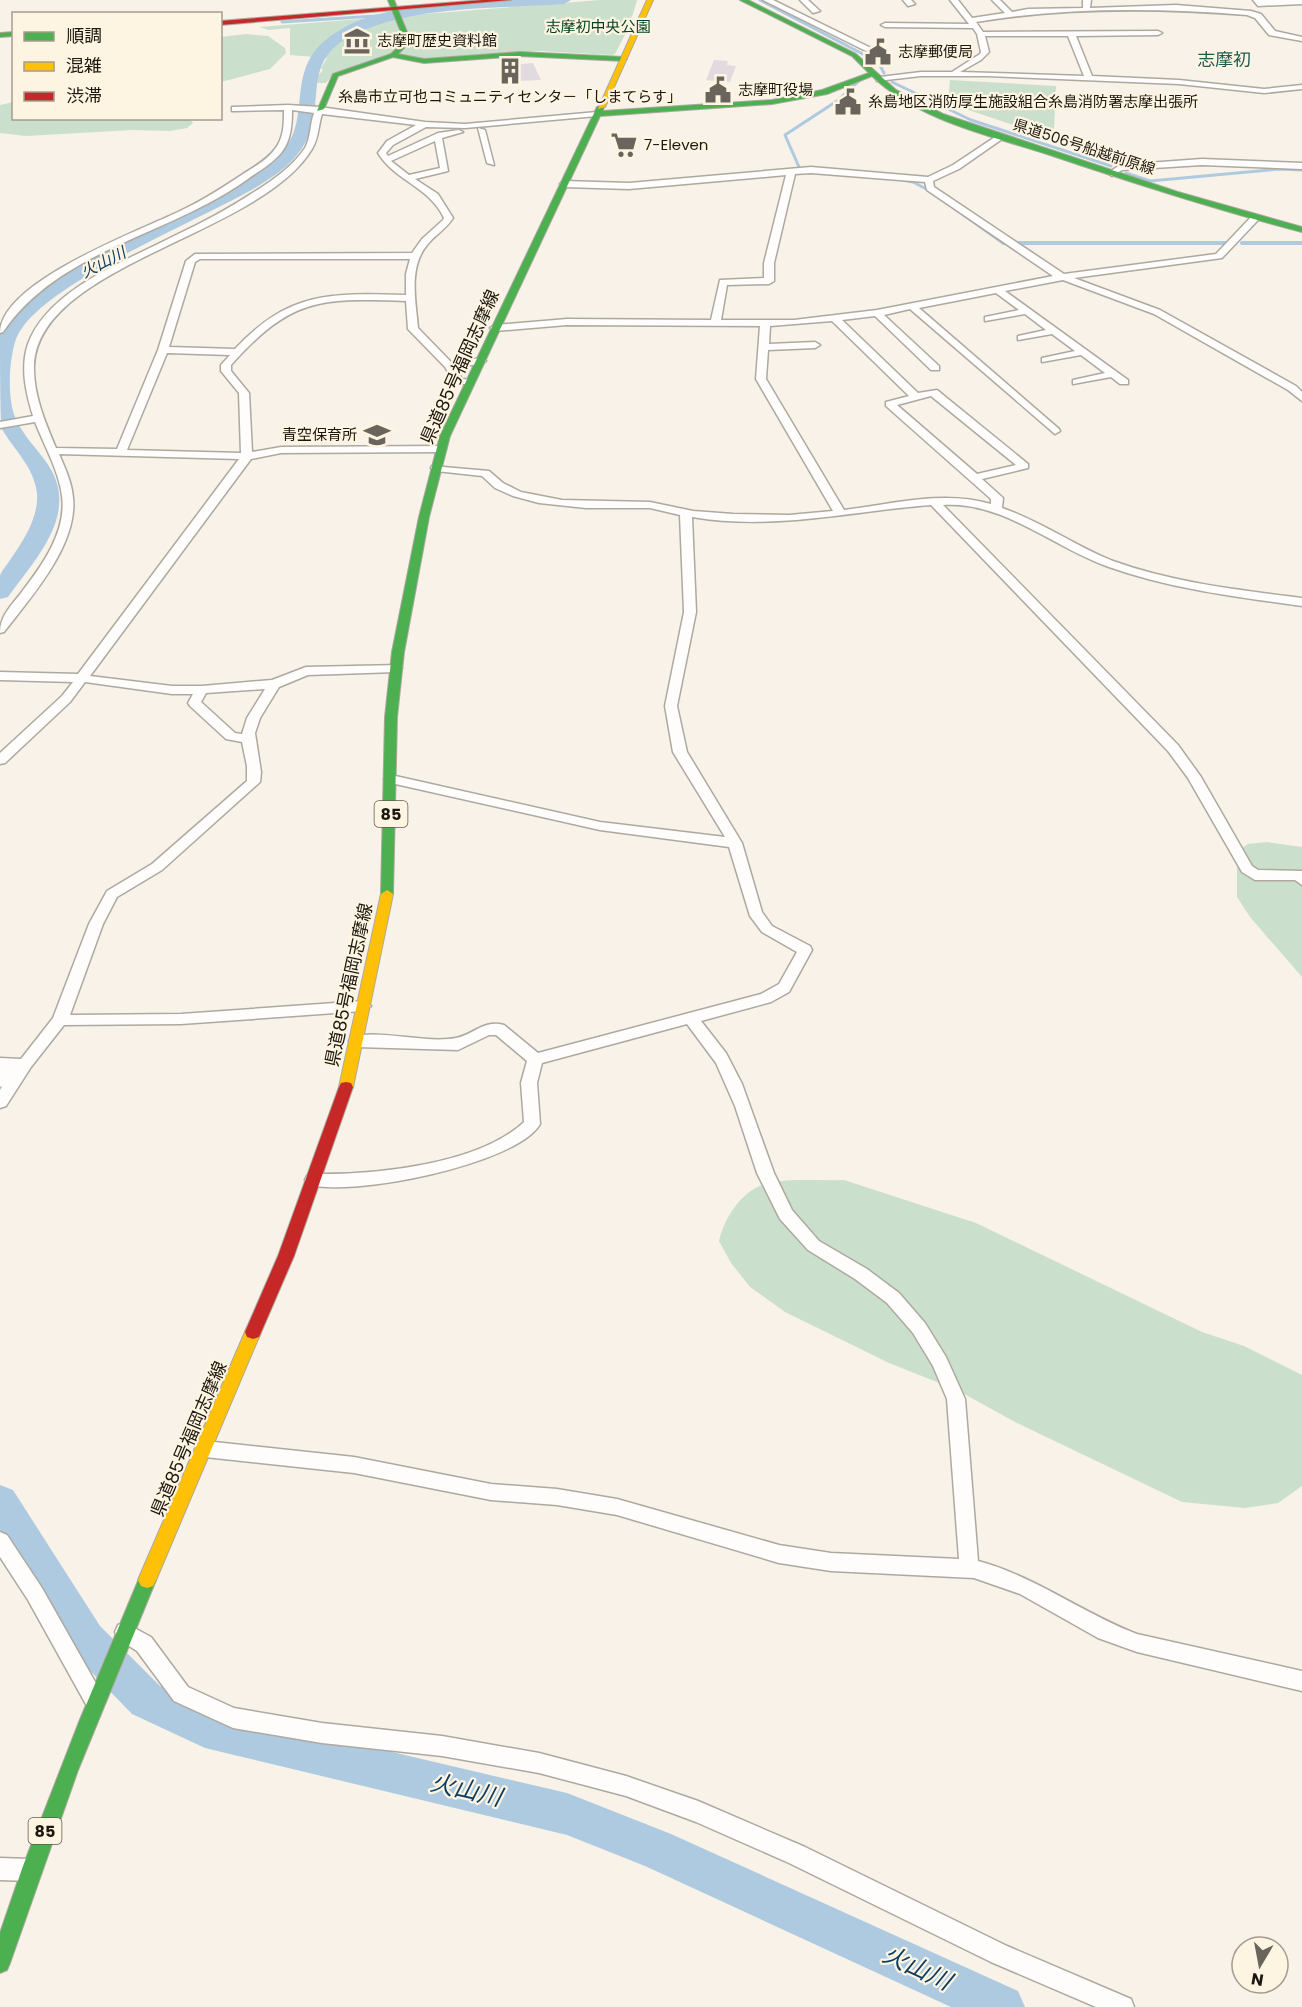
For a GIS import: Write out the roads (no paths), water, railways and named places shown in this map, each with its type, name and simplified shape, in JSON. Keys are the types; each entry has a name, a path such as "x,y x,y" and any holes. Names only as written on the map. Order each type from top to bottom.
{"main road":[{"path":"222,22 508,0"},
{"name":"県道85号福岡志摩線","path":"0,1963 30,1870 95,1701 286,1256 347,1085 389,885 391,717 396,668 441,449 469,382 481,361 650,0"},
{"name":"県道506号船越前原線","path":"743,0 849,52 893,92 918,106 1112,173 1255,218 1302,230"},
{"path":"318,109 335,75 393,55 405,45 406,38 394,9"},
{"path":"393,55 424,61 520,54 624,59"},
{"path":"595,118 782,101 824,92 878,76"}],"street":[{"path":"768,0 869,49 849,52"},
{"path":"804,0 816,11"},
{"path":"954,0 981,34 984,55 957,69 954,74"},
{"path":"996,0 1010,14"},
{"path":"1086,10 1087,0"},
{"path":"1237,11 1240,6 1257,2 1302,2"},
{"path":"885,25 972,23 1010,14 1044,10 1206,4 1258,16 1272,33 1302,39"},
{"path":"1071,33 1088,71 1088,80"},
{"path":"981,34 1158,33"},
{"path":"878,76 954,74 1169,82 1264,91 1302,87"},
{"path":"0,330 18,305 47,282 98,253 200,204 266,162 280,150 286,138 291,107"},
{"path":"235,109 291,107 318,109 425,124 485,125 595,118"},
{"path":"0,629 37,578 62,531 68,509 68,489 37,418 27,369 35,339 49,316 95,281 225,213 273,182 308,151 318,109"},
{"path":"386,160 451,133 595,118"},
{"path":"425,124 385,147 382,153 386,160 409,178 440,198 448,218 415,256 411,279 413,329 449,366 459,382 469,382"},
{"path":"481,130 491,163"},
{"path":"564,183 629,186 791,171 855,172 929,180 956,167 1001,136"},
{"path":"409,178 445,169 439,139 435,138"},
{"path":"1112,173 1120,168 1196,162 1302,166"},
{"path":"715,324 723,282 769,281 769,263 791,171"},
{"path":"929,180 930,188 1062,276 1157,312 1297,388 1302,398"},
{"path":"495,328 567,321 765,324 835,318 914,307 1062,276 1219,256 1255,218"},
{"path":"120,454 163,350 191,261 198,256 415,256"},
{"path":"999,291 1124,382"},
{"path":"0,760 66,699 246,456 244,393 226,371 226,364 275,318 301,305 362,297 412,297"},
{"path":"914,307 1055,431"},
{"path":"988,319 1028,311"},
{"path":"877,312 935,368"},
{"path":"835,318 916,396"},
{"path":"765,324 761,379 840,513"},
{"path":"1021,338 1054,331"},
{"path":"762,347 815,345"},
{"path":"163,350 238,352"},
{"path":"1046,360 1082,352"},
{"path":"449,366 481,361"},
{"path":"1077,382 1112,374"},
{"path":"975,478 1024,466 933,392 890,404 997,498 996,508"},
{"path":"0,425 37,418"},
{"path":"53,451 246,456 281,450 441,449"},
{"path":"436,468 485,473 490,479 518,493 570,505 651,506 686,513 791,518 949,501 996,508 1018,517 1086,554 1122,566 1196,587 1302,602"},
{"path":"935,503 1173,748 1194,777 1247,869 1255,874 1300,875 1302,880"},
{"path":"535,1059 766,998 784,988 805,950 767,929 755,913 735,843 680,753 671,706 690,612 686,513"},
{"path":"0,676 80,678 172,690 202,690 274,684 306,671 396,668"},
{"path":"0,1081 60,1020 96,924 112,894 157,867 253,782 255,775 248,739 251,722 274,684"},
{"path":"202,690 194,703 231,736 248,739"},
{"path":"391,779 600,826 735,843"},
{"path":"60,1020 181,1018 363,1006"},
{"path":"691,1019 724,1062 767,1178 787,1216 801,1235 820,1251 883,1289 908,1313 932,1347 949,1379 956,1399 969,1569"},
{"path":"357,1041 458,1044 486,1030 499,1029 535,1059"},
{"path":"314,1180 358,1180 421,1169 481,1154 509,1143 525,1134 532,1124 529,1083 535,1059"},
{"path":"0,1102 14,1065"},
{"path":"205,1449 354,1465 491,1492 557,1497 617,1507 779,1554 831,1562 969,1569 997,1575 1027,1588 1105,1631 1137,1643 1302,1681"},
{"path":"0,1541 35,1594 95,1701"},
{"path":"125,1632 144,1644 181,1694 233,1718 322,1733 485,1753 539,1763 626,1786 698,1812 797,1855 999,1954 1123,2007"},
{"path":"0,1869 30,1870"}],"waterway":[{"name":"火山川","path":"0,592 37,535 46,516 48,504 48,492 41,471 4,415 1,386 3,355 7,337 24,312 54,288 92,265 222,200 259,178 287,156 297,142 303,126 309,76 315,60 326,46 345,33 368,23 422,11 564,0"},
{"path":"760,0 878,62 884,73"},
{"path":"282,22 391,15"},
{"path":"799,167 785,135 837,101 859,81"},
{"path":"892,82 971,120 1111,166"},
{"path":"1126,173 1150,181 1279,169 1302,170"},
{"path":"902,180 913,182 932,192"},
{"path":"954,208 1003,243"},
{"path":"1016,243 1226,243"},
{"path":"1242,243 1302,243"},
{"name":"火山川","path":"0,1502 86,1639 146,1700 205,1728 567,1814 656,1849 1002,2007"}],"place":[{"name":"志摩町歴史資料館","path":"357,41"},
{"name":"志摩郵便局","path":"878,52"},
{"name":"糸島市立可也コミュニティセンタ－「しまてらす」","path":"510,71"},
{"name":"志摩町役場","path":"718,90"},
{"name":"糸島地区消防厚生施設組合糸島消防署志摩出張所","path":"848,102"},
{"name":"7-Eleven","path":"624,145"},
{"name":"青空保育所","path":"377,435"}],"district":[{"name":"志摩初","path":"1224,60"}],"park label":[{"name":"志摩初中央公園","path":"598,27"}]}
